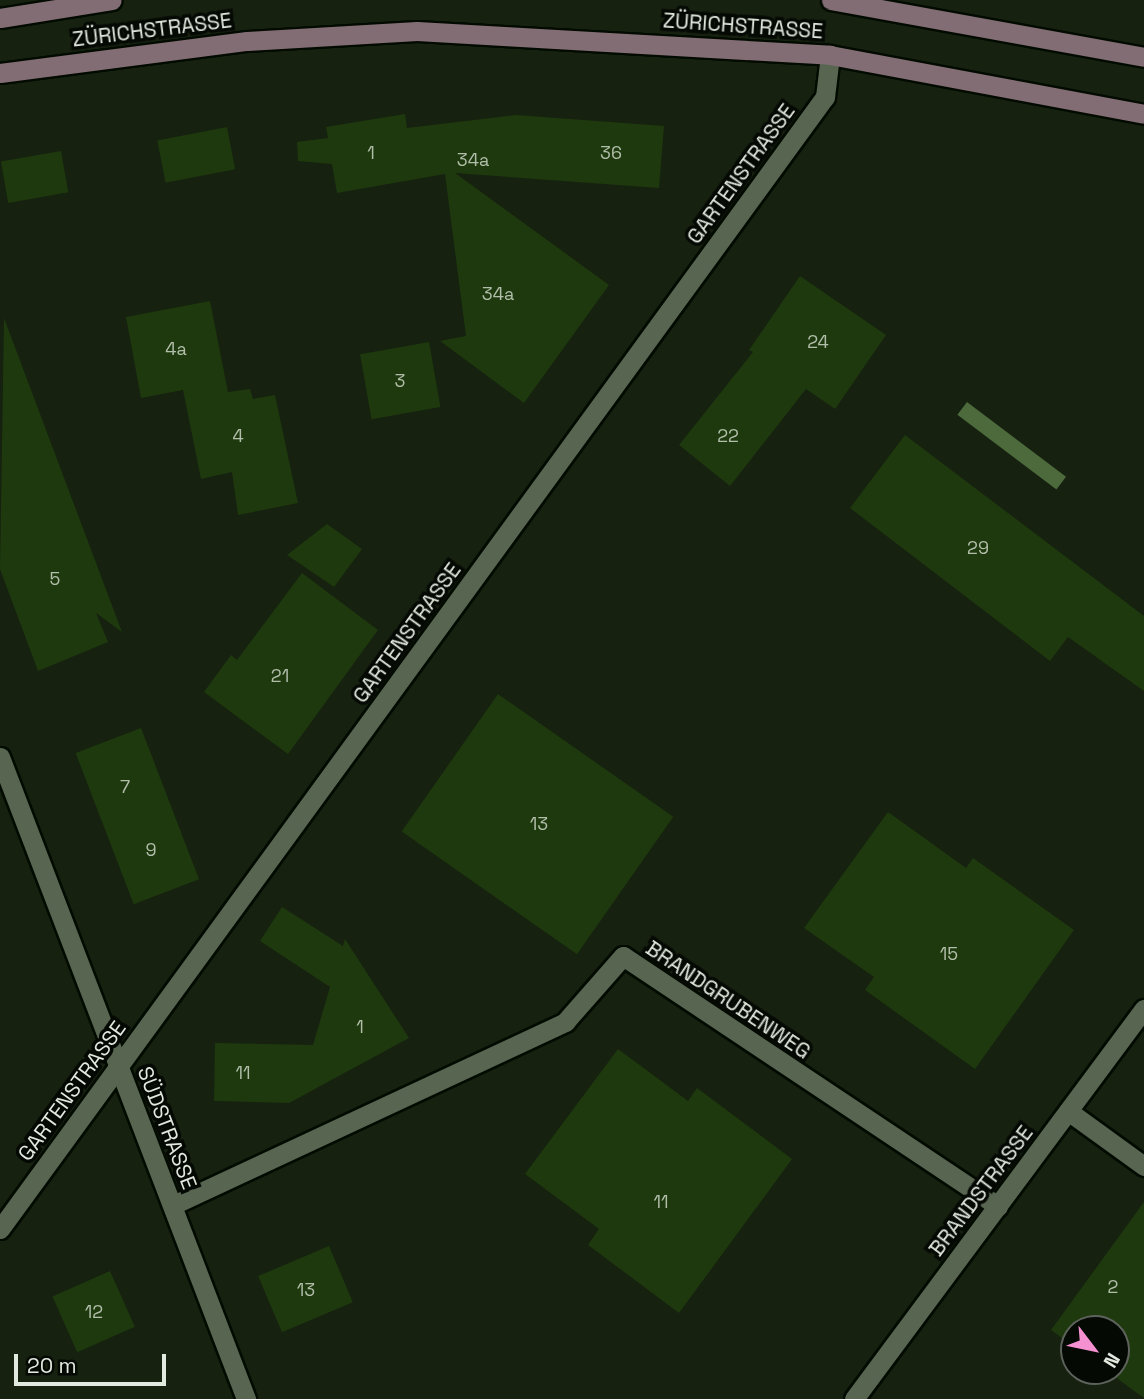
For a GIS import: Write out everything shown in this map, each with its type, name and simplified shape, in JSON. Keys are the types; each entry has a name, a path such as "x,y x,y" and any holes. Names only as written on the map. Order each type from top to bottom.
{"main road":[{"name":"ZÜRICHSTRASSE","path":"0,18 43,4 112,0"},
{"name":"ZÜRICHSTRASSE","path":"831,0 1144,57"},
{"name":"ZÜRICHSTRASSE","path":"0,73 247,41 417,31 830,55 1144,114"}],"street":[{"name":"GARTENSTRASSE","path":"0,1229 825,97 830,55"},
{"name":"SÜDSTRASSE","path":"0,757 246,1399"},
{"name":"BRANDGRUBENWEG","path":"173,1205 565,1022 622,956 998,1206"},
{"name":"BRANDSTRASSE","path":"854,1399 1144,1009"},
{"path":"1068,1111 1144,1166"}],"shaded area":[{"path":"967,402 1066,477 1056,489 957,415"}],"building":[{"path":"405,114 407,128 516,115 664,126 659,188 455,173 609,285 524,403 440,341 466,336 445,174 337,193 332,164 298,161 297,142 328,138 326,127"},
{"path":"227,127 235,169 166,183 157,141"},
{"path":"61,151 68,192 8,203 1,162"},
{"path":"800,276 886,335 835,409 806,389 730,486 679,445 753,352 749,350"},
{"path":"210,301 228,392 250,389 253,399 275,395 298,503 238,515 232,472 201,479 183,390 141,398 126,317"},
{"path":"4,318 122,632 96,613 108,642 38,671 0,569"},
{"path":"429,342 440,407 372,419 360,354"},
{"path":"905,435 1144,616 1144,691 1068,637 1050,661 850,508"},
{"path":"327,524 362,549 334,587 287,555"},
{"path":"302,573 378,630 288,754 204,692 231,655 237,660"},
{"path":"498,694 673,817 577,954 402,832"},
{"path":"141,728 199,879 134,904 76,753"},
{"path":"888,812 966,868 973,858 1074,930 975,1069 865,990 874,977 804,928"},
{"path":"282,907 343,946 345,939 409,1038 289,1103 214,1101 215,1043 313,1045 330,987 260,941"},
{"path":"618,1049 688,1101 697,1088 792,1159 679,1313 588,1245 599,1229 525,1174"},
{"path":"1144,1202 1144,1398 1126,1385 1130,1385 1130,1315 1062,1315"},
{"path":"329,1246 353,1302 282,1332 258,1276"},
{"path":"110,1271 135,1327 77,1352 52,1297"},
{"path":"1060,1318 1060,1337 1051,1330"}]}
